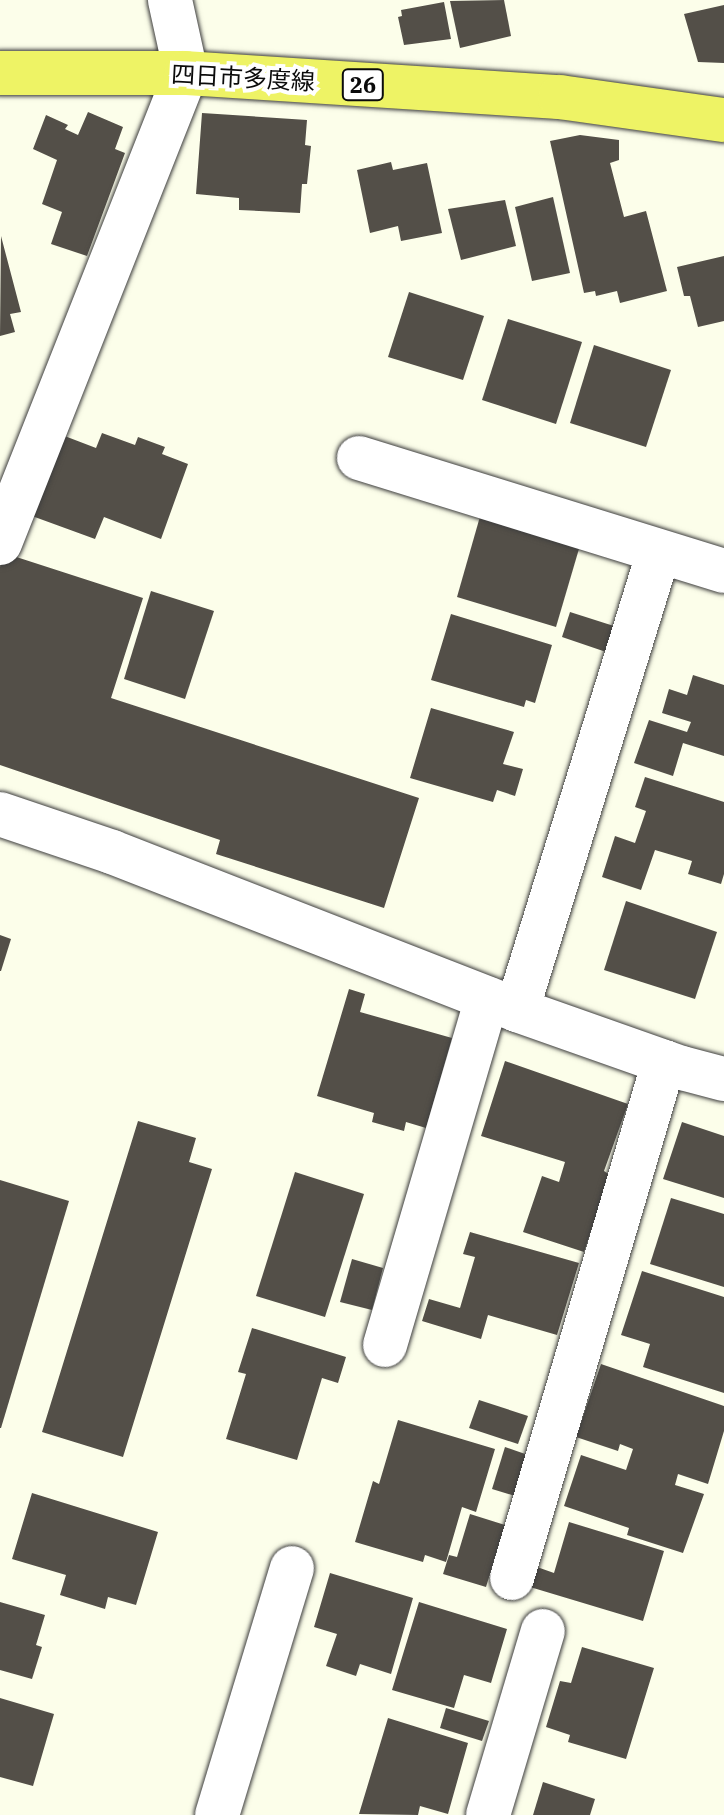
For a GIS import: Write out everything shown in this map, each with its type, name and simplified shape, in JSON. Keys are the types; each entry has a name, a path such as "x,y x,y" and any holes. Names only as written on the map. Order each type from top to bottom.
{"main road":[{"name":"四日市多度線","path":"0,73 186,73 560,97 724,120"}],"street":[{"path":"0,543 186,73 170,0"},
{"path":"359,458 724,571"},
{"path":"385,1345 659,551"},
{"path":"0,814 112,852 502,1005 664,1062 724,1079"},
{"path":"512,1578 664,1062"},
{"path":"217,1815 292,1568"},
{"path":"488,1815 543,1631"}],"building":[{"path":"504,0 511,36 460,48 450,1"},
{"path":"444,2 451,39 404,45 398,17 402,16 401,10"},
{"path":"724,5 724,63 698,62 684,14"},
{"path":"88,112 123,127 115,149 125,153 87,256 51,244 62,212 42,204 57,160 33,149 46,115 68,125 65,129 78,135"},
{"path":"202,113 307,120 305,145 311,146 307,184 302,184 300,213 239,210 239,198 196,194"},
{"path":"580,135 619,140 619,160 610,163 624,217 646,211 667,291 620,303 617,291 596,296 595,291 584,293 550,141"},
{"path":"391,162 393,170 427,163 442,233 401,241 398,226 370,233 357,170"},
{"path":"553,197 570,273 532,281 515,207"},
{"path":"505,200 516,246 461,260 448,209"},
{"path":"1,236 21,312 10,314 15,332 0,336"},
{"path":"724,256 724,321 698,327 690,296 684,296 677,267"},
{"path":"409,292 484,316 463,380 388,357"},
{"path":"508,319 582,342 556,424 482,400"},
{"path":"594,345 671,370 646,447 570,423"},
{"path":"102,433 135,445 138,437 165,447 162,454 188,464 161,539 104,517 95,539 32,516 62,435 96,448"},
{"path":"481,513 581,542 556,627 457,597"},
{"path":"4,553 143,598 111,698 419,798 384,908 216,854 220,840 0,765 0,567"},
{"path":"151,591 214,611 185,699 124,679"},
{"path":"570,612 617,627 609,653 562,637"},
{"path":"451,614 552,645 535,703 526,700 524,707 431,680"},
{"path":"693,675 724,685 724,756 683,743 673,776 634,763 649,720 687,732 691,722 662,713 669,689 687,695"},
{"path":"431,708 514,732 503,764 523,769 515,796 497,790 493,802 410,778"},
{"path":"645,777 724,802 724,874 721,884 688,874 692,861 655,850 641,890 602,877 615,836 635,843 646,811 635,807"},
{"path":"626,901 717,932 695,999 604,970"},
{"path":"0,935 11,939 1,971 0,971"},
{"path":"349,989 365,994 360,1012 452,1038 426,1128 406,1122 404,1131 372,1122 374,1113 317,1096"},
{"path":"505,1061 628,1104 604,1171 610,1175 584,1252 523,1232 542,1176 559,1182 565,1162 481,1136"},
{"path":"138,1121 196,1138 189,1162 212,1169 123,1457 42,1432"},
{"path":"682,1122 724,1136 724,1198 663,1179"},
{"path":"295,1172 364,1194 325,1317 256,1296"},
{"path":"0,1180 69,1201 1,1428 0,1428"},
{"path":"671,1198 724,1214 724,1287 650,1264"},
{"path":"470,1232 579,1263 557,1335 488,1315 481,1339 422,1321 429,1299 460,1308 475,1257 463,1254"},
{"path":"352,1259 383,1268 372,1310 340,1302"},
{"path":"642,1271 724,1297 724,1393 643,1367 650,1344 621,1335"},
{"path":"252,1328 346,1357 338,1383 322,1378 297,1460 226,1439 246,1374 238,1372"},
{"path":"601,1364 724,1406 724,1431 708,1484 678,1474 675,1485 704,1494 683,1553 627,1535 629,1528 564,1506 581,1455 626,1470 633,1449 620,1444 618,1451 576,1437"},
{"path":"479,1400 528,1416 518,1444 469,1428"},
{"path":"398,1420 495,1449 476,1512 462,1507 446,1562 425,1555 423,1562 355,1542 373,1481 379,1484"},
{"path":"505,1447 528,1455 515,1496 492,1489"},
{"path":"32,1493 158,1532 136,1605 108,1597 105,1609 60,1595 66,1575 12,1559"},
{"path":"470,1514 505,1525 486,1587 443,1574 449,1555 457,1557"},
{"path":"569,1522 664,1551 643,1621 530,1587 537,1567 554,1573"},
{"path":"330,1573 413,1598 391,1674 360,1664 356,1676 326,1666 337,1634 314,1627"},
{"path":"0,1602 45,1615 36,1645 42,1647 32,1679 0,1670"},
{"path":"419,1602 507,1629 491,1683 464,1675 454,1708 392,1690"},
{"path":"582,1647 654,1668 626,1759 568,1742 570,1735 546,1727 560,1681 571,1683"},
{"path":"0,1698 54,1714 33,1786 0,1777"},
{"path":"446,1708 489,1721 482,1741 440,1728"},
{"path":"388,1718 468,1743 448,1814 420,1806 418,1815 359,1814"},
{"path":"543,1782 595,1799 590,1815 533,1815"}]}
